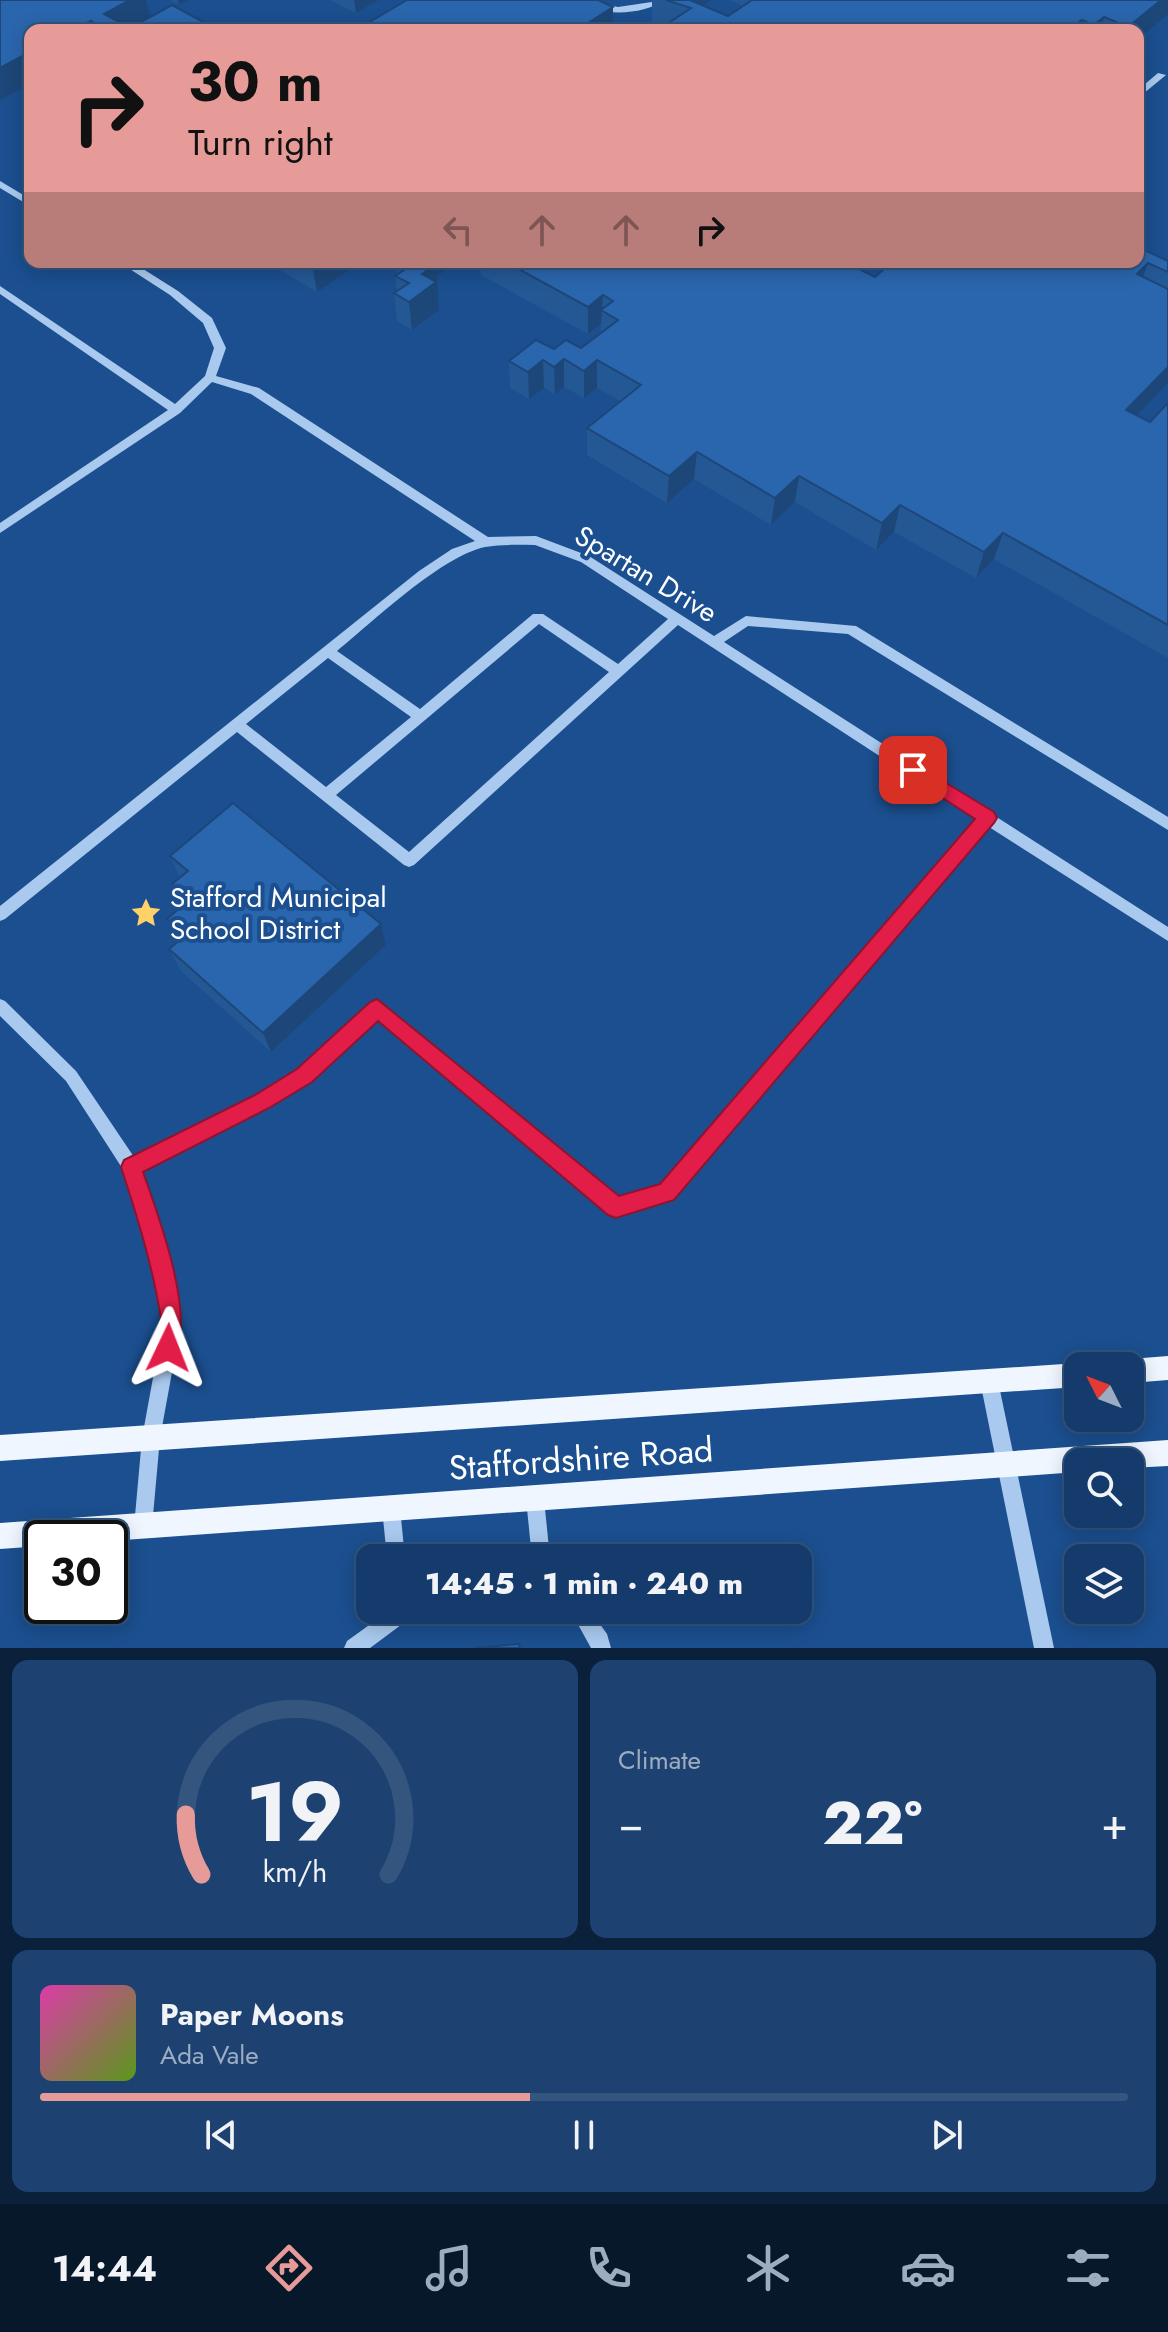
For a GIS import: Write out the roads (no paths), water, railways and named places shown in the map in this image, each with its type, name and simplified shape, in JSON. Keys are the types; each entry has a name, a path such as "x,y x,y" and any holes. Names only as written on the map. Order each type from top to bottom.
{"main road":[{"path":"1144,1370 1168,1368"},
{"name":"Staffordshire Road","path":"0,1448 1064,1376"},
{"name":"Staffordshire Road","path":"0,1536 1168,1453"}],"street":[{"path":"576,0 611,10 631,9 661,0"},
{"path":"1144,90 1161,75"},
{"path":"0,184 24,199"},
{"path":"0,529 176,410 210,378 220,348 208,321 174,293 134,268"},
{"path":"0,289 176,410"},
{"path":"210,378 255,391 486,542"},
{"name":"Spartan Drive","path":"0,915 423,574 456,552 486,542 536,540 585,559 1168,935"},
{"path":"327,795 538,617 618,671"},
{"path":"237,724 409,861 677,618"},
{"path":"714,642 746,621 851,629 1168,824"},
{"path":"327,651 420,716"},
{"path":"131,1167 262,1102 305,1076 377,1008 616,1208 667,1192 988,818"},
{"path":"0,1006 71,1076 131,1167 152,1227 172,1323 151,1438 143,1527"},
{"path":"989,1381 1044,1648"},
{"path":"535,1499 540,1544"},
{"path":"391,1508 395,1544"},
{"path":"354,1648 385,1624"},
{"path":"588,1624 601,1648"}],"place":[{"name":"Stafford Municipal School District","path":"146,913"}]}
